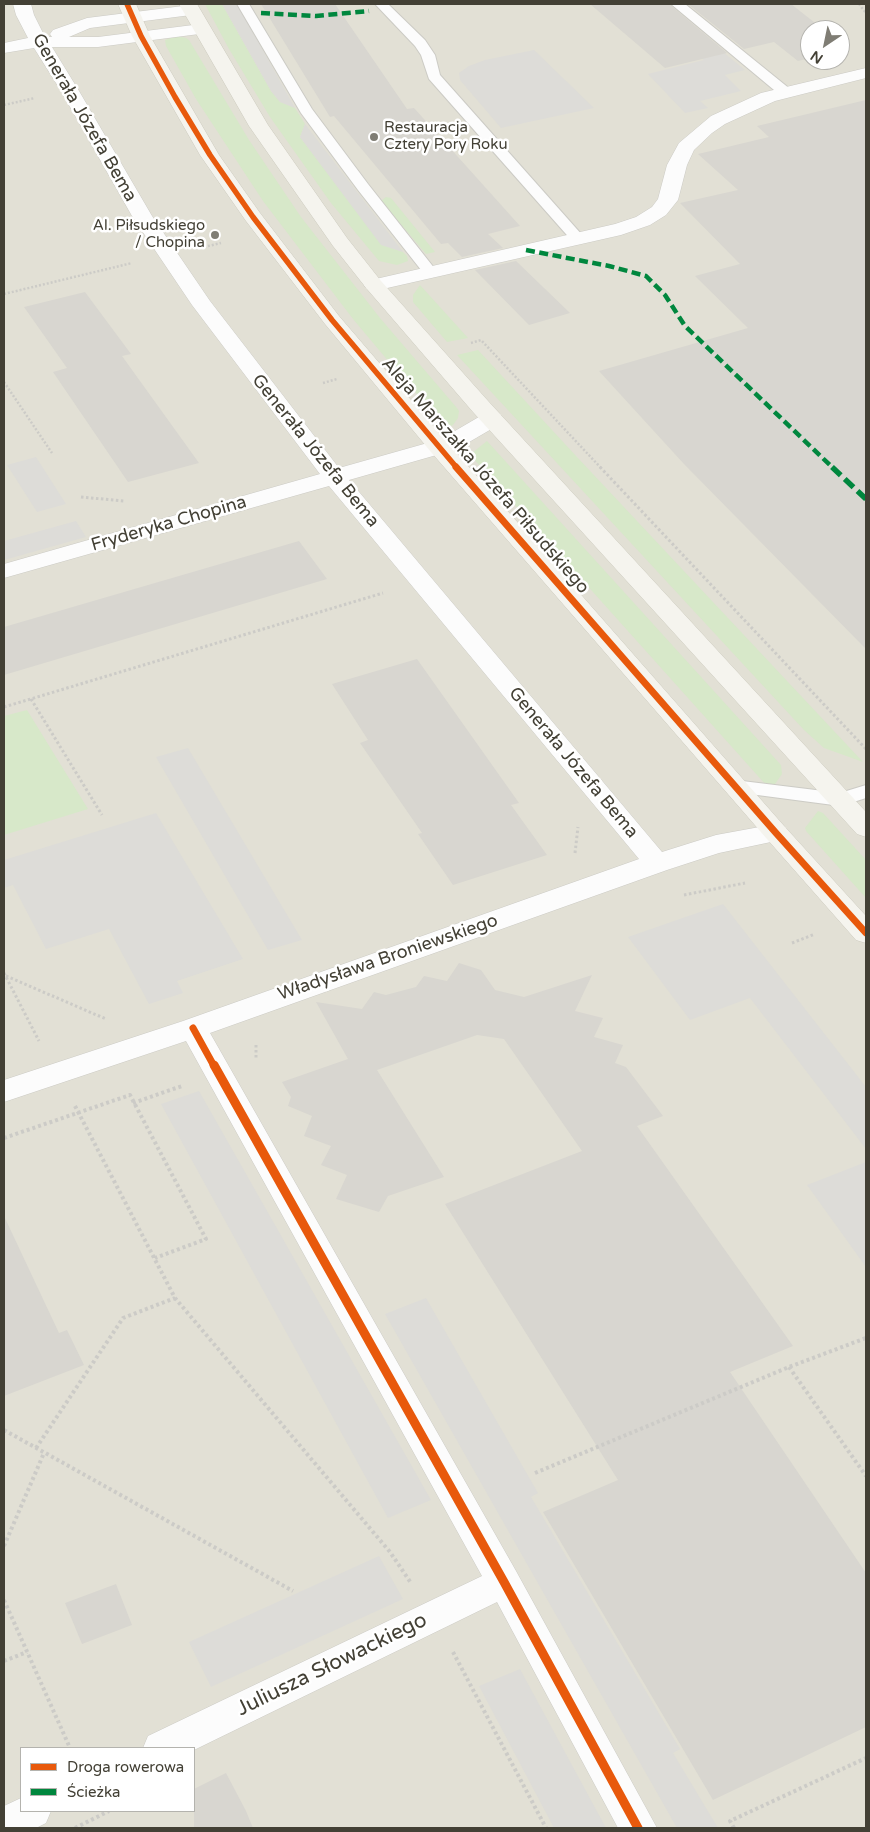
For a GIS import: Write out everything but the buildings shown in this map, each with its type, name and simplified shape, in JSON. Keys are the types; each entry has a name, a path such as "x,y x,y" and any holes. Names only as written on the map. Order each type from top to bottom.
{"street":[{"name":"Generała Józefa Bema","path":"22,4 25,15 39,42 70,91 142,216 220,329 334,478 657,863"},
{"path":"4,48 39,42 98,42 134,19 193,14 259,126 340,242 374,285 492,419 866,828"},
{"name":"Aleja Marszałka Józefa Piłsudskiego","path":"134,19 174,97 210,155 253,217 332,320 734,786 866,933"},
{"path":"374,285 620,230 651,217 668,200 681,155 705,129 732,112 784,92 866,73"},
{"name":"Fryderyka Chopina","path":"4,571 440,447 492,419"},
{"name":"Władysława Broniewskiego","path":"4,1091 193,1028 657,863 716,844 776,833"},
{"path":"193,1028 504,1582 638,1828"},
{"name":"Juliusza Słowackiego","path":"163,1747 504,1582"},
{"path":"4,1825 31,1812"}],"lane":[{"path":"244,4 306,110 363,187 430,272"},
{"path":"381,4 420,43 428,55 434,76 578,239"},
{"path":"677,4 784,92"},
{"path":"734,786 841,800 866,791"}],"path":[{"path":"859,4 866,13"},
{"path":"4,105 40,97"},
{"path":"4,294 221,243"},
{"path":"481,340 866,749"},
{"path":"4,382 52,453"},
{"path":"4,707 389,591"},
{"path":"31,699 102,816"},
{"path":"574,856 578,823"},
{"path":"682,895 744,883"},
{"path":"5,974 114,1022"},
{"path":"5,974 56,1074 79,1112 176,1298 390,1552 433,1616 546,1828"},
{"path":"258,1067 256,1046 260,1038"},
{"path":"4,1138 130,1095 206,1239 155,1258"},
{"path":"36,1448 123,1318 176,1298"},
{"path":"535,1473 790,1367 866,1338"},
{"path":"790,1367 866,1476"},
{"path":"4,1430 293,1591"},
{"path":"4,1546 44,1453"},
{"path":"4,1600 70,1747"},
{"path":"4,1661 27,1652"},
{"path":"734,1828 730,1821 866,1758"},
{"path":"75,1828 107,1812"}],"shaded area":[{"path":"4,4 866,4 866,1828 4,1828"},
{"path":"222,4 237,4 295,108 280,102 271,91"},
{"path":"636,4 664,4 745,70 725,75 741,91 700,101 708,108 685,113 648,74 704,60"},
{"path":"534,50 594,108 501,128 460,80 459,73 469,66 485,60"},
{"path":"305,124 403,252 381,245 300,137"},
{"path":"36,457 66,504 37,512 7,465"},
{"path":"76,521 86,537 4,560 4,541"},
{"path":"188,748 302,940 268,950 156,757"},
{"path":"156,813 243,959 177,981 183,993 149,1004 109,929 46,949 13,885 4,888 4,860"},
{"path":"723,904 866,1087 866,1149 750,998 690,1020 628,937"},
{"path":"199,1091 431,1500 388,1518 161,1104"},
{"path":"866,1162 866,1267 807,1185"},
{"path":"426,1298 538,1493 531,1497 680,1749 673,1753 718,1828 677,1828 385,1314"},
{"path":"379,1556 403,1599 211,1687 189,1642"},
{"path":"520,1669 606,1828 554,1828 479,1686"}],"green space":[{"path":"205,4 222,4 271,91 280,102 295,108 305,124 300,137 381,244 403,252 407,256 408,261 397,265 379,261 331,203 270,117 229,49"},
{"path":"176,36 189,40 249,140 301,217 380,318 457,408 459,411 458,418 453,425 448,427 443,423 400,375 353,319 263,201 196,99 166,46 165,40"},
{"path":"386,197 391,198 435,252 426,254 381,201"},
{"path":"420,285 468,338 447,342 413,302 413,295"},
{"path":"478,350 863,762 824,748 804,730 457,355"},
{"path":"487,441 781,765 782,774 775,784 771,787 766,785 471,456 472,453"},
{"path":"27,710 88,809 4,835 4,716"},
{"path":"818,811 823,813 866,860 866,898 806,831 805,828"}],"marked path":[{"path":"261,13 316,16 369,11"},
{"path":"526,250 609,266 646,276 665,295 685,326 866,499"}],"cycle path":[{"path":"127,4 141,36 210,155 253,217 332,320 439,447 776,833 866,933"},
{"path":"193,1028 504,1582 638,1828"}],"place":[{"name":"Restauracja Cztery Pory Roku","path":"374,137"},
{"name":"Al. Piłsudskiego / Chopina","path":"215,235"}]}
